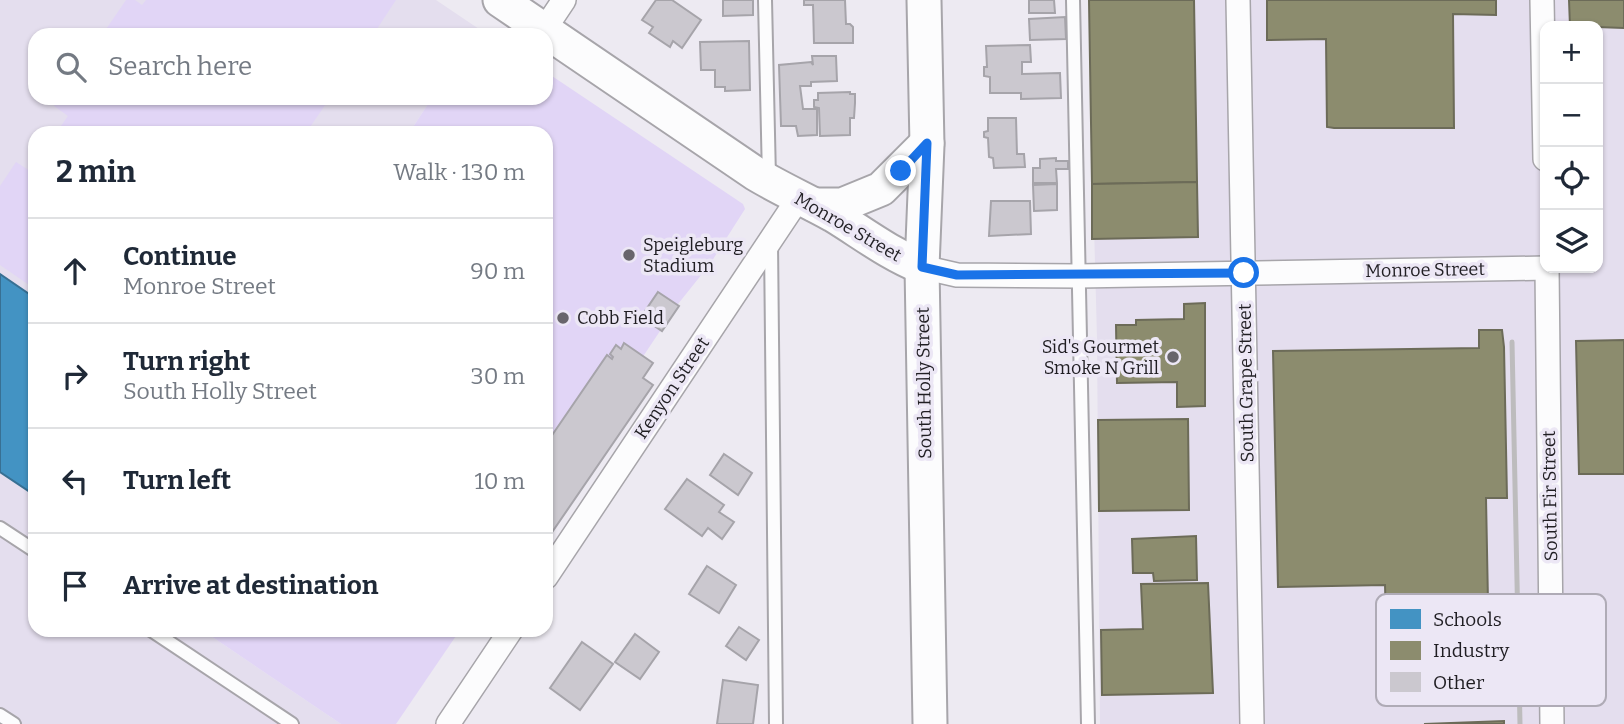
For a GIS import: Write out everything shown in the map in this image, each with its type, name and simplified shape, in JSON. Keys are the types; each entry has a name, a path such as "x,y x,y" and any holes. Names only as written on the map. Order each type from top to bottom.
{"street":[{"name":"Monroe Street","path":"500,0 541,28"},
{"path":"545,28 564,0"},
{"name":"South Holly Street","path":"924,0 927,143 922,267 930,724"},
{"name":"South Grape Street","path":"1238,0 1252,724"},
{"path":"1542,0 1545,147"},
{"name":"Monroe Street","path":"553,36 769,182 890,253 922,267 957,275 1540,268"},
{"path":"806,202 842,205 881,189 927,143"},
{"name":"Kenyon Street","path":"553,566 771,239 806,202"},
{"name":"South Fir Street","path":"1547,273 1551,594"},
{"path":"448,724 506,637"},
{"name":"South Fir Street","path":"1552,706 1552,724"}],"lane":[{"path":"765,0 769,182"},
{"path":"1073,0 1087,724"},
{"path":"771,239 776,724"},
{"path":"0,528 28,546"},
{"path":"162,637 292,724"},
{"path":"0,715 14,724"}],"shaded area":[{"path":"0,0 436,0 478,28 28,28 28,105 427,105 414,126 28,126 28,637 212,637 341,724 0,724"},
{"path":"126,0 135,0 142,5 146,0 396,0 378,28 107,28"},
{"path":"1088,0 1624,0 1624,724 1100,724 1097,338"},
{"name":"Speigleburg Stadium","path":"553,77 743,204 745,209 553,492 553,126 414,126 427,105 553,105"},
{"path":"325,105 311,126 61,126 68,116 54,106"},
{"path":"16,162 28,170 28,284 0,265 0,186"},
{"path":"212,637 455,637 396,724 341,724"}],"building: Schools":[{"path":"0,274 28,293 28,491 0,472"}],"building: Industry":[{"path":"1089,0 1194,0 1197,182 1092,184"},
{"path":"1267,0 1496,0 1496,15 1453,14 1454,128 1334,128 1327,127 1326,39 1267,40"},
{"path":"1569,0 1624,0 1624,28 1603,27 1603,21 1570,21"},
{"path":"1197,182 1198,237 1092,239 1092,184"},
{"path":"1205,303 1205,406 1177,407 1177,382 1117,383 1116,325 1136,325 1136,320 1184,319 1184,304"},
{"path":"1479,330 1502,330 1507,498 1486,498 1488,594 1385,594 1385,585 1278,587 1273,351 1479,348"},
{"path":"1624,340 1624,474 1579,474 1576,341"},
{"path":"1188,419 1189,510 1099,511 1098,420"},
{"path":"1196,536 1197,580 1154,581 1153,573 1133,573 1132,539"},
{"path":"1208,583 1213,693 1102,695 1101,630 1143,629 1141,584"},
{"path":"1504,721 1504,724 1424,724"}],"building: Other":[{"path":"656,0 672,0 701,20 682,48 673,41 670,47 649,33 653,27 642,20"},
{"path":"723,0 753,0 753,15 723,16"},
{"path":"804,0 845,0 846,24 853,27 853,43 814,43 813,5 804,5"},
{"path":"1029,0 1054,0 1055,13 1029,13"},
{"path":"1065,17 1066,39 1030,40 1029,19"},
{"path":"749,41 750,90 725,91 725,87 715,87 715,70 701,70 700,42"},
{"path":"1030,45 1031,62 1022,62 1022,74 1060,73 1061,98 1021,99 1021,93 990,93 990,77 984,76 984,67 987,67 986,46"},
{"path":"812,56 836,56 837,81 811,82 811,86 800,86 803,109 817,109 817,135 798,136 796,126 781,126 779,65 811,62 813,65"},
{"path":"818,93 855,94 855,103 854,118 850,118 850,135 820,136 819,108 814,107"},
{"path":"988,118 1016,118 1017,154 1024,154 1025,167 994,168 993,158 989,157 988,138 984,137 984,132 988,131"},
{"path":"1056,158 1056,161 1068,161 1068,169 1056,169 1057,183 1033,183 1033,168 1040,168 1040,159"},
{"path":"1057,184 1057,210 1034,211 1033,185"},
{"path":"991,201 1030,201 1031,234 989,236"},
{"path":"658,292 679,306 662,331 641,317"},
{"path":"624,343 653,363 643,378 653,385 553,531 553,434 607,355 612,359 610,354 616,345 621,349"},
{"path":"724,454 752,473 738,495 710,475"},
{"path":"687,479 724,505 719,512 734,522 722,539 708,528 702,536 665,509"},
{"path":"707,566 736,585 719,613 689,594"},
{"path":"739,627 759,640 746,660 726,646"},
{"path":"635,634 659,652 640,679 615,662"},
{"path":"582,642 613,664 580,710 550,688"},
{"path":"723,680 758,685 753,724 717,724"}],"railway":[{"path":"1512,342 1517,594"},
{"path":"1520,706 1520,724"}],"place":[{"name":"Speigleburg Stadium","path":"629,255"},
{"name":"Cobb Field","path":"563,318"},
{"name":"Sid's Gourmet Smoke N Grill","path":"1173,357"}],"route":[{"path":"901,171 927,143 922,267 957,275 1244,273"}]}
